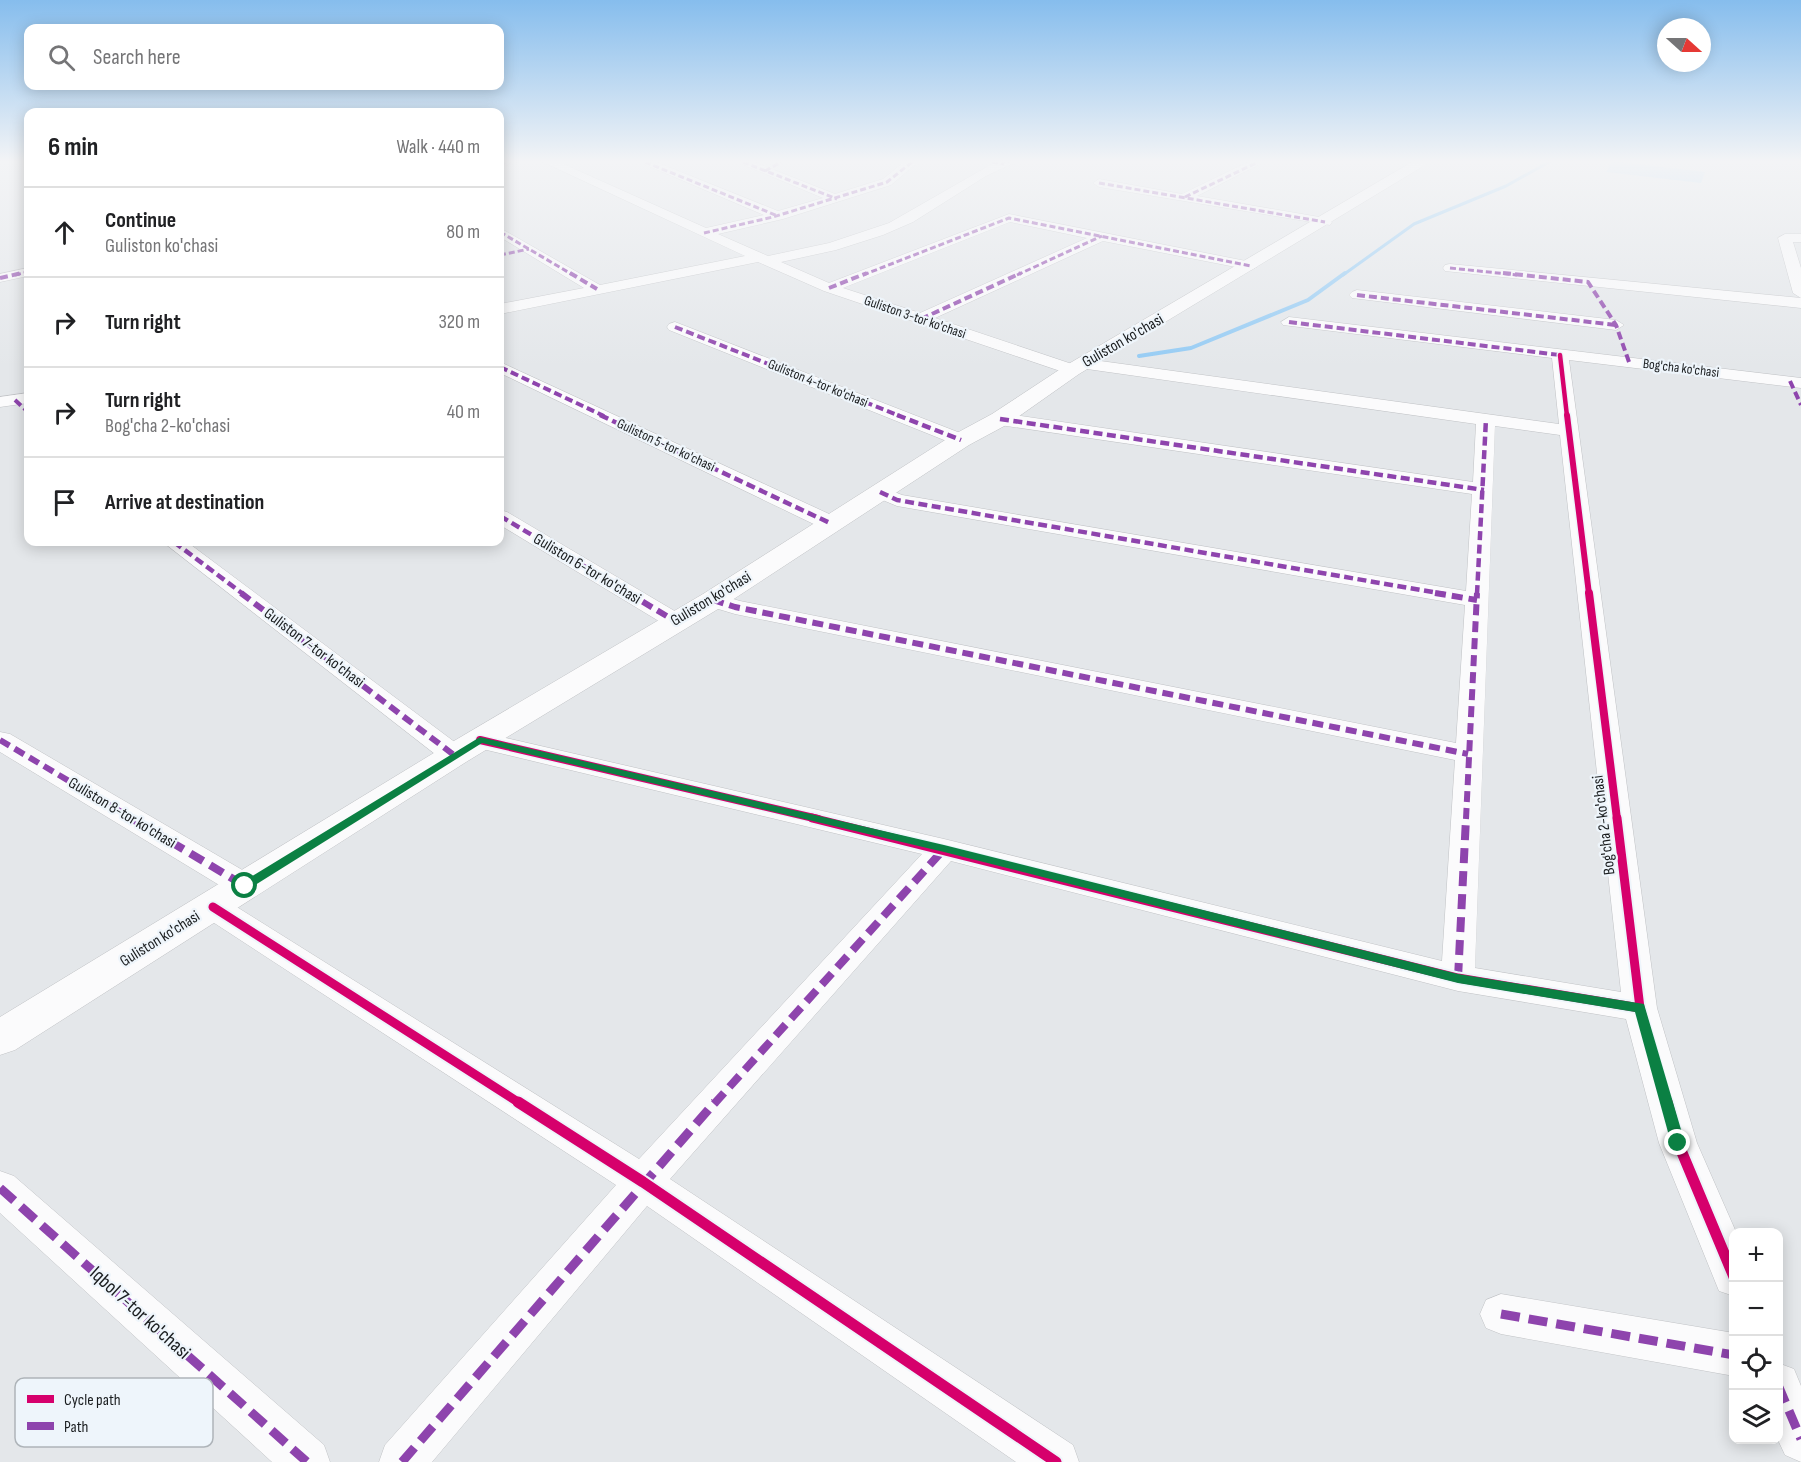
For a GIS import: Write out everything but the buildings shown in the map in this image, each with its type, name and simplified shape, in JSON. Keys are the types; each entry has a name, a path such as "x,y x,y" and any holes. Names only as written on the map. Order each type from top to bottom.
{"main road":[{"name":"Guliston ko'chasi","path":"0,1038 454,755 713,600 1079,367 1311,230"}],"street":[{"name":"Guliston 3-tor ko'chasi","path":"698,230 830,288 921,319 1079,367 1569,430"},
{"path":"704,233 716,230"},
{"path":"504,308 597,289 836,247 882,230"},
{"path":"830,288 978,230"},
{"path":"1072,230 1251,266"},
{"path":"504,234 597,289"},
{"path":"921,319 1102,236"},
{"path":"1801,238 1785,238 1801,293"},
{"path":"504,254 529,249"},
{"path":"1450,268 1801,303"},
{"path":"0,278 24,273"},
{"path":"1588,282 1616,325 1629,362"},
{"path":"1357,295 1616,325"},
{"name":"Bog'cha ko'chasi","path":"1289,322 1796,382"},
{"name":"Guliston 4-tor ko'chasi","path":"675,327 961,440"},
{"name":"Bog'cha 2-ko'chasi","path":"1560,355 1640,1008 1678,1143 1729,1264"},
{"name":"Guliston 5-tor ko'chasi","path":"504,369 832,524"},
{"path":"1796,382 1801,405"},
{"path":"1000,419 1484,490"},
{"path":"1458,978 1486,419"},
{"path":"880,492 909,502 1477,600"},
{"name":"Guliston 6-tor ko'chasi","path":"504,518 675,621"},
{"name":"Guliston 7-tor ko'chasi","path":"179,546 454,755"},
{"path":"713,600 735,607 1468,754"},
{"name":"Guliston 8-tor ko'chasi","path":"0,740 245,886"},
{"path":"480,740 944,849 1458,978 1640,1008"},
{"path":"402,1462 643,1182 944,849"},
{"path":"213,906 643,1182 1056,1462"},
{"name":"Iqbol 7-tor ko'chasi","path":"0,1188 213,1378"},
{"path":"1501,1314 1729,1354"},
{"name":"Iqbol 7-tor ko'chasi","path":"213,1378 307,1462"},
{"path":"1781,1390 1801,1439"}],"waterway":[{"path":"1343,275 1405,230"},
{"path":"1139,356 1191,348 1308,300 1345,273"}],"marked path":[{"path":"704,233 716,230"},
{"path":"829,288 978,230"},
{"path":"1071,230 1251,266"},
{"path":"504,234 597,289"},
{"path":"921,319 1102,236"},
{"path":"504,254 529,249"},
{"path":"1450,268 1588,282 1616,325 1629,362"},
{"path":"0,278 24,273"},
{"path":"1357,295 1616,325"},
{"path":"1289,322 1560,355 1561,359"},
{"path":"675,327 961,440"},
{"path":"504,369 832,524"},
{"path":"1790,381 1801,405"},
{"path":"15,400 24,408"},
{"path":"1000,419 1484,490"},
{"path":"1458,978 1486,419"},
{"path":"880,492 897,500 1477,600"},
{"path":"504,518 675,621"},
{"path":"179,546 454,755"},
{"path":"713,600 735,607 1468,754"},
{"path":"0,740 245,886"},
{"path":"402,1462 643,1182 944,849"},
{"path":"0,1188 213,1378"},
{"path":"1501,1314 1729,1354"},
{"path":"213,1378 307,1462"},
{"path":"1780,1390 1801,1439"}],"cycle path":[{"path":"1560,355 1640,1008 1678,1143 1729,1265"},
{"path":"480,740 944,849 1458,978 1640,1008"},
{"path":"213,907 643,1182 1056,1462"}],"route":[{"path":"245,886 480,740 498,743 944,849 1458,978 1640,1008 1678,1143"}]}
